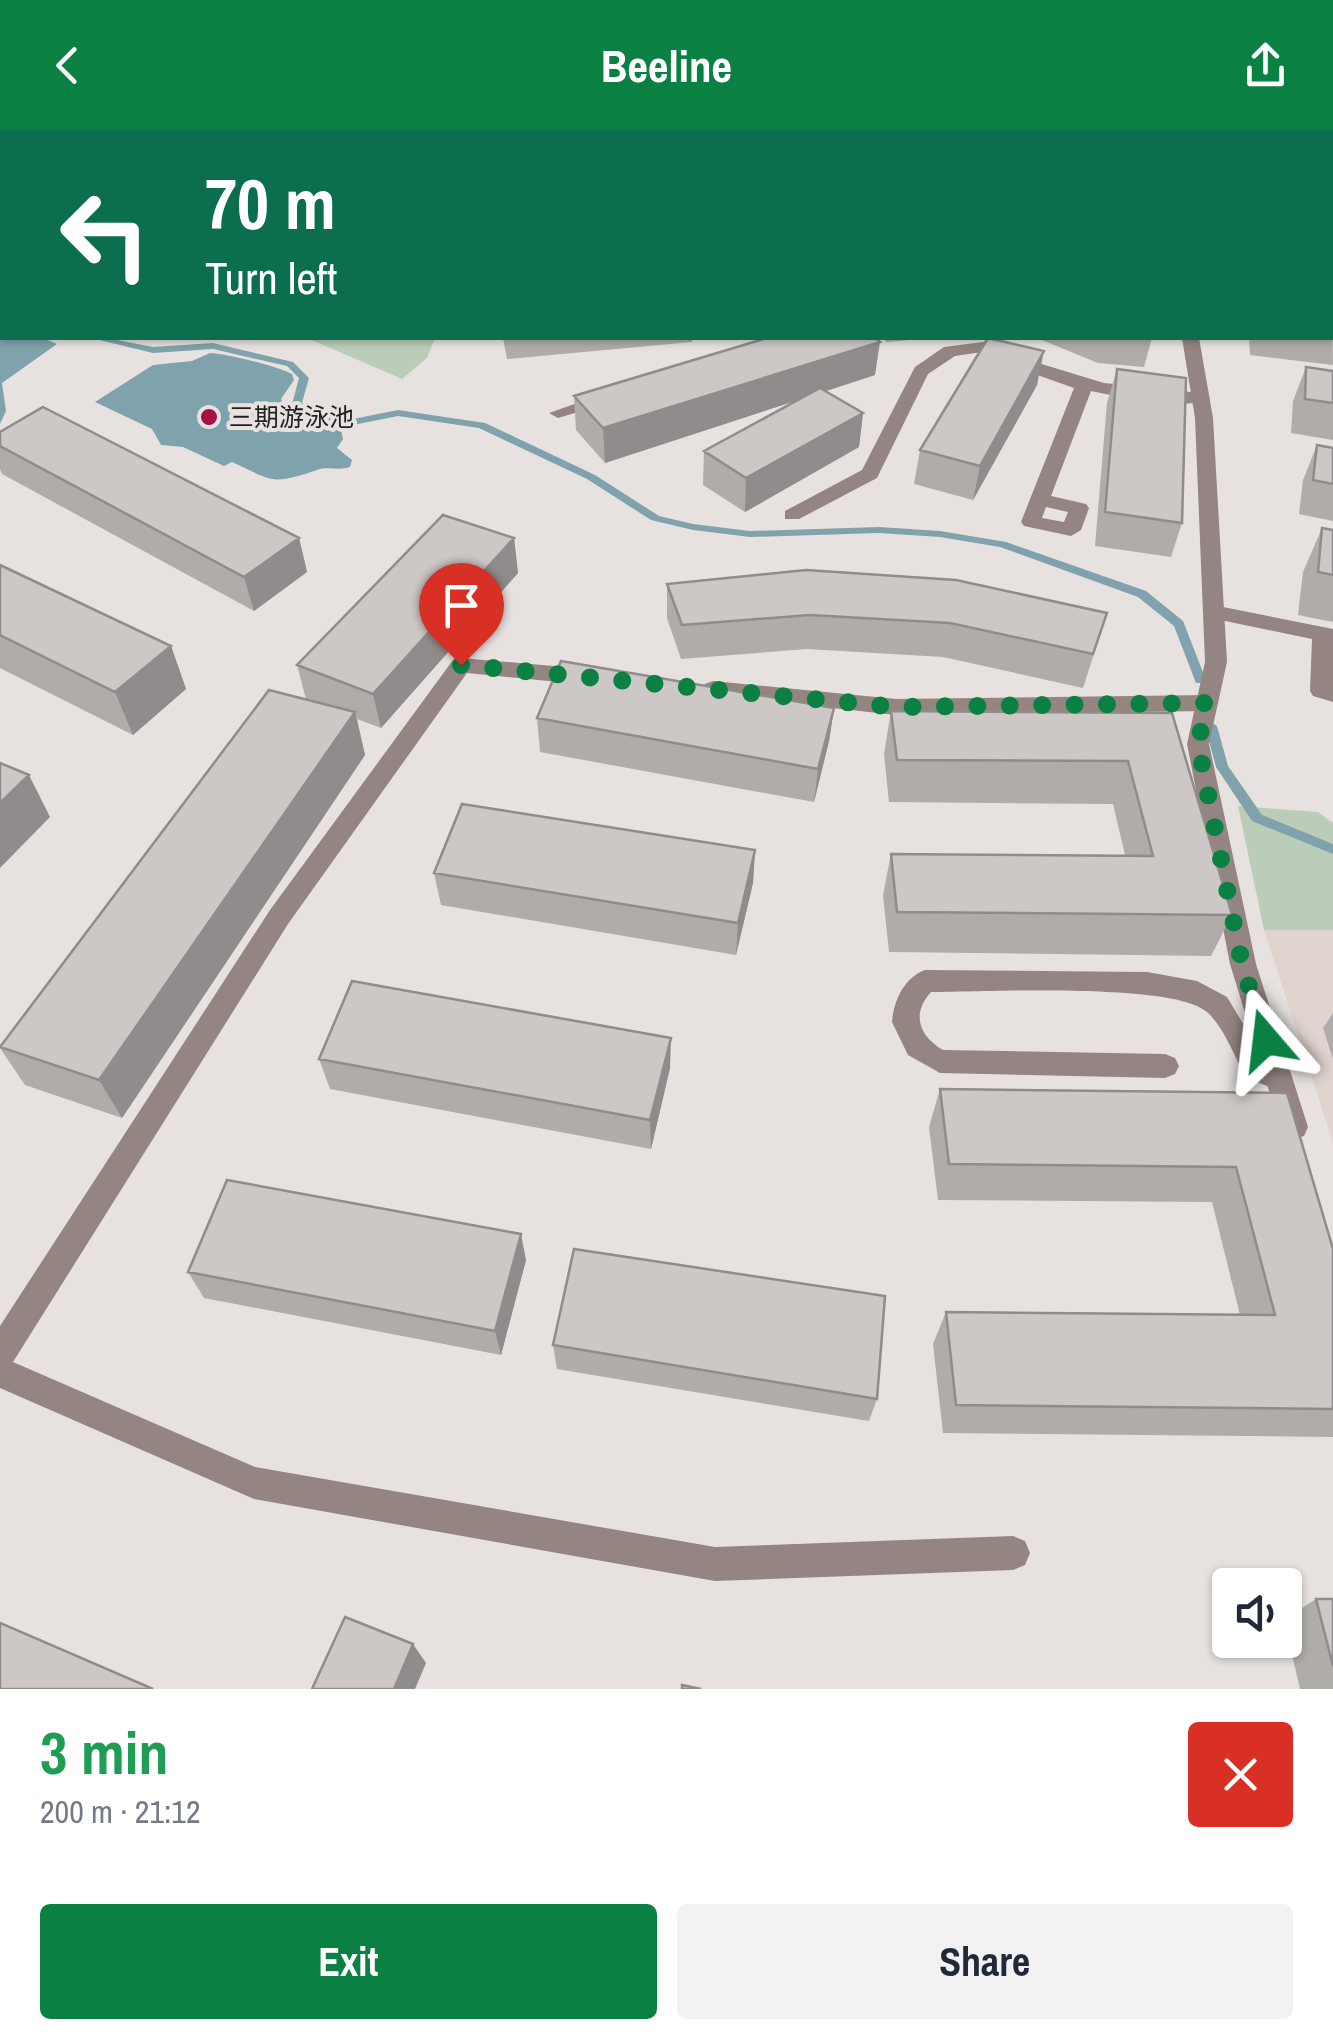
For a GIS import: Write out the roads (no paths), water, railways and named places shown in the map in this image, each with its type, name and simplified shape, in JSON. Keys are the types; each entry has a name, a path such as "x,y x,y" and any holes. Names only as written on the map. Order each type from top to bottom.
{"street":[{"path":"1190,340 1201,398 1216,662 1198,744 1242,964 1300,1148"},
{"path":"792,515 870,474 921,371 950,350 978,342 1046,376 1122,394 1201,398"},
{"path":"1040,500 1084,385"},
{"path":"558,413 613,396"},
{"path":"1213,612 1328,635 1320,691 1333,694"},
{"path":"0,1354 166,1086 384,764 461,665 611,679"},
{"path":"687,687 896,707 1207,703"},
{"path":"1164,1066 940,1060 916,1046 904,1019 912,991 926,981 1146,984 1197,992 1218,1005 1256,1070 1278,1078"},
{"path":"0,1372 254,1483 716,1564 1013,1553"}],"water":[{"path":"0,340 48,340 57,344 2,383 6,411 0,424"},
{"name":"三期游泳池","path":"210,353 292,374 294,380 281,399 292,418 341,430 343,439 337,448 352,460 350,467 321,469 291,478 266,477 232,462 224,466 183,447 161,445 152,429 95,402 153,365 192,361"}],"waterway":[{"path":"106,340 153,350 213,346 290,364 304,378 297,404 317,418 343,424 398,413 481,425 591,477 655,518 693,527 750,534 879,530 1002,544 1142,594 1179,624 1200,680"},
{"path":"1211,726 1222,767 1257,818 1333,849"}],"place":[{"name":"三期游泳池","path":"209,417"}]}
